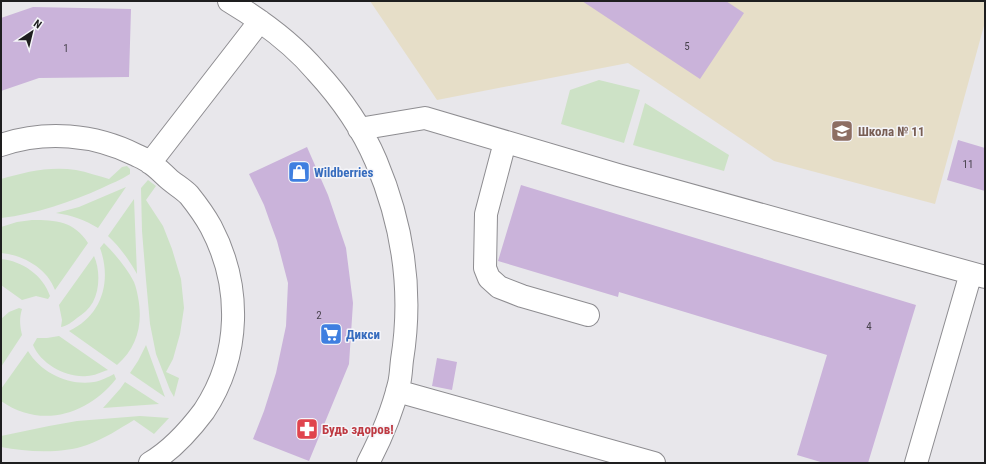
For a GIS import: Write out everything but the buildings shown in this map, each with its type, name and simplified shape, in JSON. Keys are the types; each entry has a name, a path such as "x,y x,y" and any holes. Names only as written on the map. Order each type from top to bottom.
{"street":[{"path":"229,1 260,21 289,44 316,70 339,98 359,129 376,161 390,197 399,233 405,270 407,307 405,345 397,391 374,452 368,463"},
{"path":"150,163 260,21"},
{"path":"359,129 425,118 626,177 978,275 916,463"},
{"path":"1,145 40,136 68,136 95,140 121,148 150,163 188,195 205,217 218,241 228,267 233,294 234,321 230,348 223,374 212,398 194,424 179,441 150,463"},
{"path":"505,142 486,214 485,268 489,278 498,287 522,296 588,315"},
{"path":"397,391 654,463"}],"shaded area":[{"name":"Школа № 11","path":"370,1 985,1 985,22 935,204 774,161 628,63 437,100"}],"green space":[{"path":"599,80 640,90 624,143 561,124 570,90"},
{"path":"645,103 729,155 724,171 633,145"},
{"path":"127,166 130,169 130,174 120,180 66,203 27,214 1,218 1,179 47,169 66,169 76,170 109,179 122,167"},
{"path":"148,180 156,186 146,200 163,226 181,279 184,308 180,334 173,359 166,372 179,378 174,397 156,354 150,324 142,231 141,188"},
{"path":"126,187 98,228 78,218 56,213 79,207"},
{"path":"134,199 137,274 124,254 108,236"},
{"path":"49,220 64,223 77,230 88,243 55,290 46,275 33,264 18,257 1,253 1,227 17,222"},
{"path":"104,243 120,261 131,277 138,297 140,316 137,334 130,350 117,365 69,331 89,316 96,307 101,296 105,273 100,248"},
{"path":"94,256 98,273 98,285 93,302 81,315 69,324 61,327 62,320 59,305"},
{"path":"1,259 9,260 31,270 47,288 50,296 48,299 36,296 22,300 1,285"},
{"path":"19,308 22,309 20,322 22,335 1,367 1,319 9,312"},
{"path":"59,336 108,370 92,375 79,376 63,372 48,364 33,345 37,338"},
{"path":"146,345 165,397 130,373"},
{"path":"28,351 40,366 48,372 66,380 85,383 94,382 114,374 116,379 91,402 63,414 47,416 16,410 1,401 1,389"},
{"path":"125,382 159,404 103,408"},
{"path":"140,416 169,418 154,434 134,420 93,443 67,450 33,451 1,447 1,436 77,421"}],"place":[{"name":"Школа № 11","path":"842,131"},
{"name":"Wildberries","path":"299,172"},
{"name":"Дикси","path":"331,334"},
{"name":"Будь здоров!","path":"307,429"}]}
